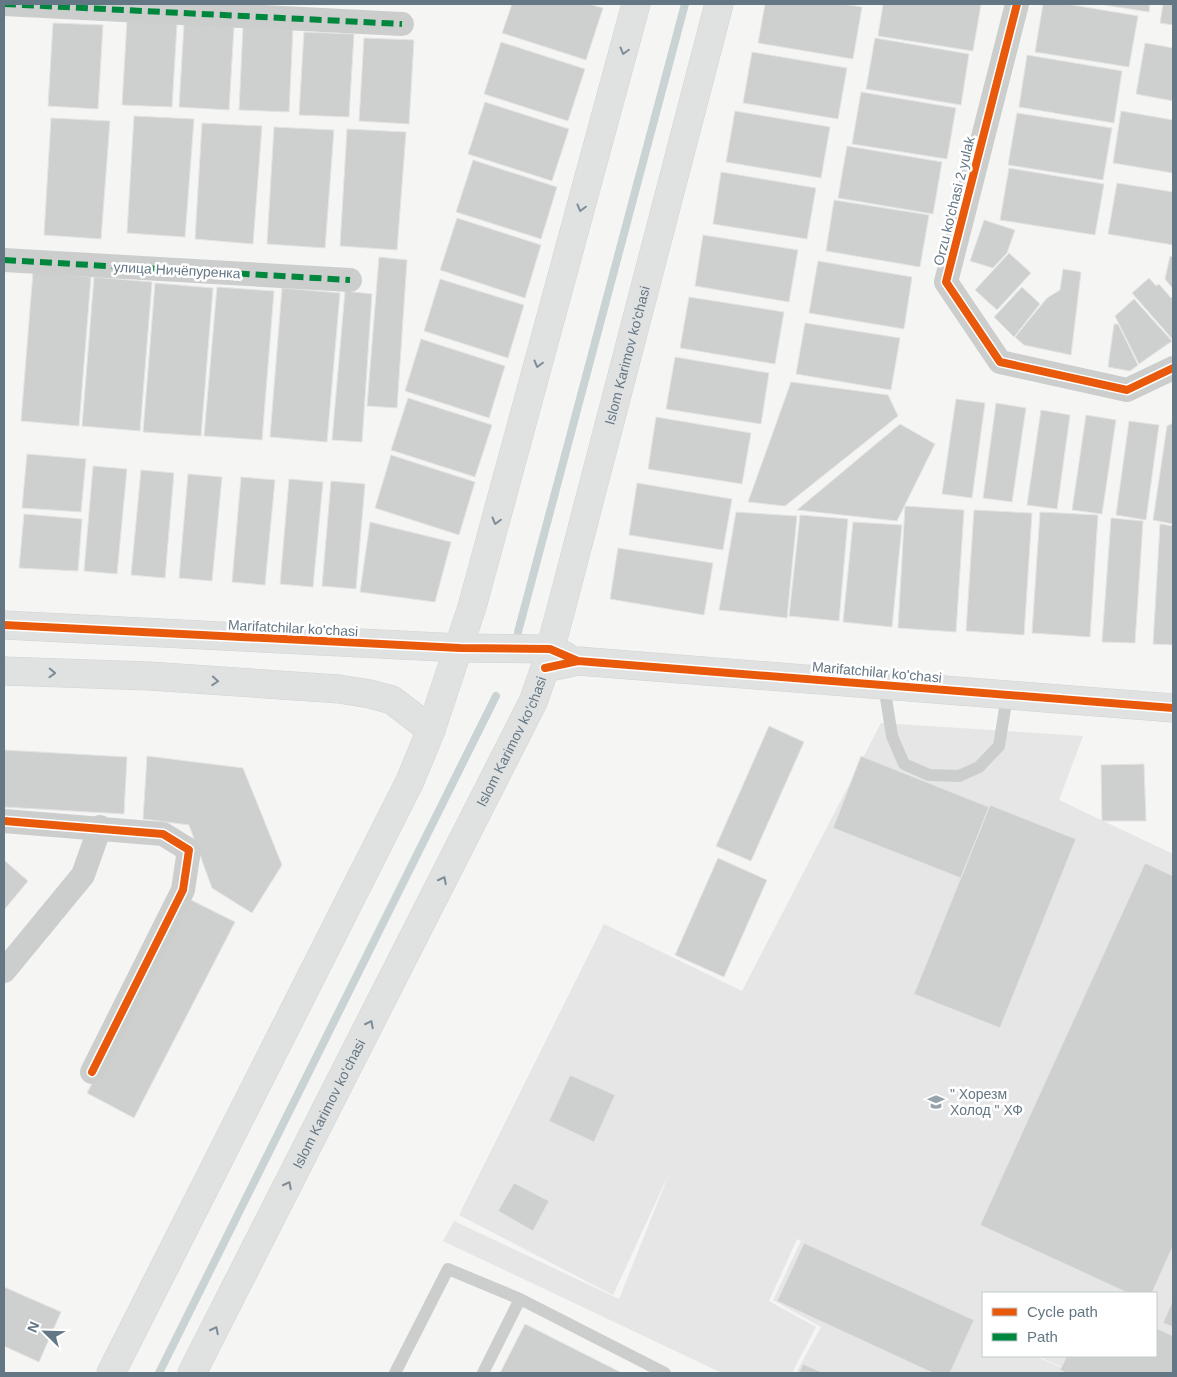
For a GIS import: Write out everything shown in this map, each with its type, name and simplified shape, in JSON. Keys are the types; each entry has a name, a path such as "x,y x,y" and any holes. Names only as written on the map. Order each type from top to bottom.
{"main road":[{"path":"111,1373 410,780 431,730 460,648 475,597 636,4"},
{"name":"Islom Karimov ko'chasi","path":"192,1373 533,702 547,659 719,4"},
{"name":"Marifatchilar ko'chasi","path":"4,625 460,648 547,659 1173,708"},
{"path":"4,671 149,676 354,691 392,700 431,730"}],"street":[{"path":"4,4 402,24"},
{"name":"Orzu ko'chasi 2 yulak","path":"1017,4 946,282 1000,362 1127,390 1173,368"},
{"name":"улица Ничёпуренка","path":"4,260 350,280"},
{"path":"4,821 163,834 189,850 183,890 92,1072"},
{"path":"4,971 84,875 100,828"}],"lane":[{"path":"884,685 892,736 904,764 929,775 959,776 979,767 1000,746 1007,696"},
{"path":"396,1373 448,1269 520,1299 665,1373"},
{"path":"483,1373 520,1299"}],"shaded area":[{"name":"\" Хорезм Холод \" ХФ","path":"881,723 1083,736 1059,800 1173,854 1173,1373 1074,1373 1040,1357 1157,1357 1157,1292 982,1292 982,1357 1038,1357 1072,1373 796,1373 821,1327 773,1300 801,1241 797,1239 769,1301 816,1327 792,1373 722,1373 443,1241 454,1221 619,1299 671,1169 613,1295 459,1215 604,924 742,991"}],"building":[{"path":"512,4 589,4 603,8 586,60 502,33"},
{"path":"765,4 843,4 862,7 853,59 758,43"},
{"path":"883,4 981,4 973,51 878,36"},
{"path":"1043,4 1067,4 1138,16 1129,67 1035,52"},
{"path":"1098,4 1150,4 1149,12"},
{"path":"1163,4 1173,4 1173,25 1160,23"},
{"path":"127,21 177,24 172,107 122,105"},
{"path":"53,23 103,25 98,109 48,106"},
{"path":"184,24 234,27 229,110 179,107"},
{"path":"243,27 293,29 289,112 239,110"},
{"path":"304,32 354,34 349,117 299,115"},
{"path":"364,38 414,40 409,124 359,121"},
{"path":"875,38 969,54 961,105 866,89"},
{"path":"501,42 585,69 568,121 484,94"},
{"path":"1145,43 1173,48 1173,101 1136,94"},
{"path":"752,52 847,68 838,119 743,103"},
{"path":"1027,55 1122,71 1114,123 1019,107"},
{"path":"861,92 956,108 947,159 852,144"},
{"path":"485,102 569,129 552,181 468,154"},
{"path":"735,111 830,127 821,178 726,162"},
{"path":"1121,111 1173,120 1173,173 1113,163"},
{"path":"1017,113 1112,128 1103,180 1008,165"},
{"path":"134,116 194,119 185,237 127,233"},
{"path":"51,118 110,121 101,239 44,235"},
{"path":"202,123 262,126 253,244 195,239"},
{"path":"274,127 334,130 325,248 267,244"},
{"path":"347,129 406,132 397,250 340,246"},
{"path":"847,146 942,162 933,214 838,198"},
{"path":"473,160 557,187 541,239 456,212"},
{"path":"1009,168 1104,184 1095,235 1000,220"},
{"path":"721,172 816,188 807,239 713,224"},
{"path":"1117,183 1173,192 1173,245 1108,234"},
{"path":"834,200 929,215 920,267 826,251"},
{"path":"457,218 541,245 525,298 440,270"},
{"path":"984,220 1015,230 1007,253 993,268 970,261"},
{"path":"703,235 798,250 789,302 695,286"},
{"path":"1009,253 1031,273 997,310 975,290"},
{"path":"1170,256 1173,257 1173,289 1165,279"},
{"path":"379,257 407,260 397,408 367,406"},
{"path":"818,261 912,277 904,329 809,313"},
{"path":"1063,269 1081,272 1071,355 1024,345 1015,337 1047,298 1060,290"},
{"path":"33,272 91,277 79,426 21,421"},
{"path":"94,277 152,282 140,431 82,426"},
{"path":"1149,278 1156,286 1159,284 1171,298 1173,297 1173,340 1132,293"},
{"path":"440,279 524,305 508,358 424,331"},
{"path":"155,283 213,288 201,436 143,432"},
{"path":"217,287 274,291 262,440 204,436"},
{"path":"1022,287 1040,304 1014,337 994,317"},
{"path":"282,288 340,293 327,442 270,437"},
{"path":"345,291 372,294 362,442 332,440"},
{"path":"689,297 784,312 775,364 680,348"},
{"path":"1134,299 1172,341 1139,364 1115,316"},
{"path":"805,323 900,338 891,390 796,374"},
{"path":"1114,324 1118,324 1138,365 1130,371 1108,367"},
{"path":"421,339 505,366 489,418 405,391"},
{"path":"675,357 769,373 761,424 666,409"},
{"path":"791,382 888,395 898,416 785,506 748,502"},
{"path":"408,398 492,425 475,477 391,450"},
{"path":"956,399 985,403 972,498 942,494"},
{"path":"996,403 1026,408 1012,502 983,498"},
{"path":"1041,410 1070,415 1057,509 1027,505"},
{"path":"1086,415 1116,420 1102,514 1072,510"},
{"path":"656,417 751,433 742,484 648,469"},
{"path":"1129,421 1159,425 1146,520 1116,515"},
{"path":"1173,423 1173,524 1153,520 1167,426"},
{"path":"900,424 935,444 897,521 797,510"},
{"path":"27,454 86,459 81,512 22,508"},
{"path":"391,455 475,482 459,535 375,508"},
{"path":"93,466 127,469 117,574 84,571"},
{"path":"141,470 174,473 165,578 131,575"},
{"path":"188,474 222,477 212,581 179,578"},
{"path":"241,477 275,480 265,585 232,582"},
{"path":"289,479 323,482 313,587 280,584"},
{"path":"331,481 365,484 356,589 322,586"},
{"path":"637,483 732,499 723,550 629,535"},
{"path":"905,506 964,510 956,632 898,628"},
{"path":"974,510 1032,513 1024,635 966,631"},
{"path":"736,512 797,516 787,618 719,610"},
{"path":"1040,512 1098,515 1090,637 1032,633"},
{"path":"24,514 82,519 78,571 19,568"},
{"path":"800,515 848,519 839,621 789,616"},
{"path":"1111,518 1143,521 1135,643 1102,642"},
{"path":"370,522 451,542 435,602 360,592"},
{"path":"853,522 902,525 892,627 843,622"},
{"path":"1160,524 1173,526 1173,645 1153,644"},
{"path":"618,548 713,563 704,615 610,599"},
{"path":"769,726 804,742 751,861 716,846"},
{"path":"4,750 127,757 124,814 4,807"},
{"path":"147,756 243,768 282,865 252,913 212,888 189,825 143,819"},
{"path":"861,756 989,807 961,878 833,828"},
{"path":"1144,764 1146,821 1102,821 1101,765"},
{"path":"990,805 1076,839 1000,1028 914,994"},
{"path":"718,858 767,880 724,977 675,955"},
{"path":"4,860 28,881 4,910"},
{"path":"1145,863 1173,876 1173,1246 1152,1292 1126,1292 980,1225"},
{"path":"189,899 235,922 134,1118 87,1093"},
{"path":"570,1075 615,1095 594,1142 549,1121"},
{"path":"514,1183 549,1201 533,1231 498,1211"},
{"path":"804,1243 974,1320 950,1373 933,1373 777,1301"},
{"path":"4,1287 61,1312 39,1362 4,1346"},
{"path":"1173,1300 1173,1327 1163,1323"},
{"path":"525,1324 622,1373 500,1373"},
{"path":"1157,1328 1173,1336 1173,1373 1066,1373 1060,1370 1066,1357 1157,1357"},
{"path":"803,1364 823,1373 799,1373"}],"waterway":[{"path":"518,632 685,4"},
{"path":"159,1373 496,696"}],"marked path":[{"path":"4,4 402,24"},
{"path":"4,260 350,280"}],"cycle path":[{"path":"1017,4 946,282 1000,362 1127,390 1173,368"},
{"path":"4,625 460,648 550,649 578,661"},
{"path":"545,668 578,661 1173,708"},
{"path":"4,821 163,834 189,850 183,890 92,1072"}],"place":[{"name":"\" Хорезм Холод \" ХФ","path":"936,1102"}]}
